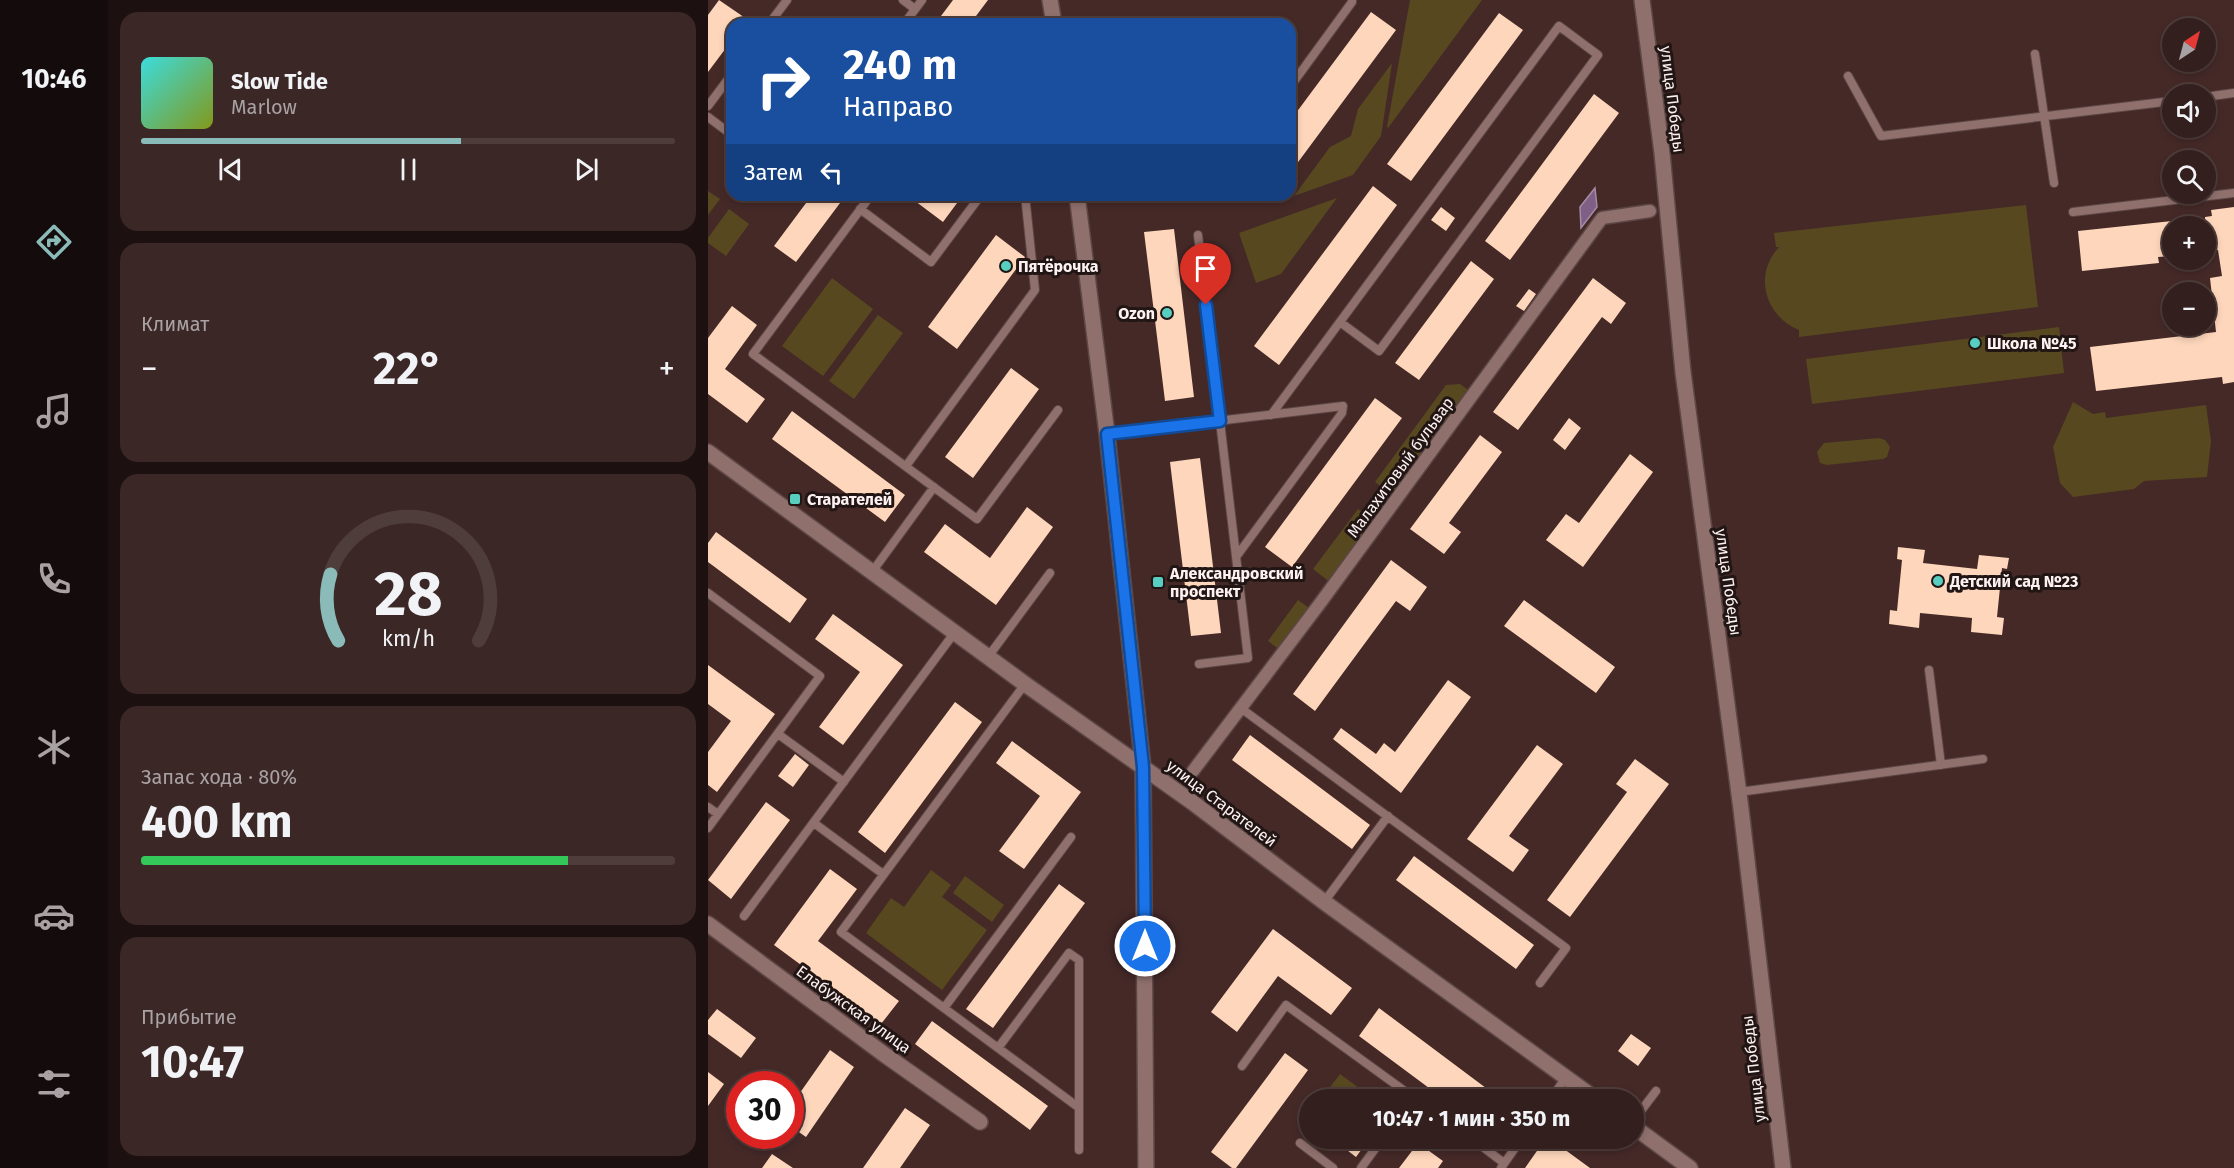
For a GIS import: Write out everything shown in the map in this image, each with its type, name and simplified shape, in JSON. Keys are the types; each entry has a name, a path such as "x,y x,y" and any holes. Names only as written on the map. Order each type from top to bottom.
{"street":[{"path":"1050,0 1053,18"},
{"name":"улица Победы","path":"1642,0 1662,153 1683,372 1739,792 1783,1168"},
{"path":"1078,201 1107,434 1143,767 1146,1168"},
{"name":"Малахитовый бульвар","path":"1192,771 1242,709 1602,218 1650,211"},
{"name":"улица Старателей","path":"708,452 1583,1089"},
{"name":"Елабужская улица","path":"708,924 980,1122"},
{"path":"1644,1134 1690,1168"}],"lane":[{"path":"774,18 787,0"},
{"path":"903,0 915,9"},
{"path":"908,18 922,0"},
{"path":"1296,79 1352,0"},
{"path":"1271,415 1559,26 1598,55 1379,351 1340,322"},
{"path":"2035,54 2054,183"},
{"path":"1848,76 1881,136 2162,102"},
{"path":"708,106 726,82"},
{"path":"2216,95 2234,93"},
{"path":"708,117 726,130"},
{"path":"2073,212 2234,193"},
{"path":"866,201 753,354 977,519 1058,410"},
{"path":"860,209 931,262 977,201"},
{"path":"906,466 1035,290 1026,201"},
{"path":"1198,235 1248,658 1199,664"},
{"path":"1107,434 1343,406 1342,413 1236,557"},
{"path":"872,572 934,487"},
{"path":"988,657 1050,573"},
{"path":"708,593 820,676 708,828"},
{"path":"744,916 955,632"},
{"path":"1929,670 1941,765"},
{"path":"1025,684 841,932 1078,1107"},
{"path":"1242,709 1566,948 1540,983"},
{"path":"778,734 844,782"},
{"path":"1739,792 1983,759"},
{"path":"708,807 718,814"},
{"path":"1324,902 1388,816"},
{"path":"814,823 883,874"},
{"path":"944,1008 1071,837"},
{"path":"998,1048 1069,953 1079,960 1078,1150"},
{"path":"1242,1066 1286,1005 1400,1089"},
{"path":"1558,1089 1567,1077"},
{"path":"1644,1107 1656,1091"},
{"path":"1308,1149 1334,1168"},
{"path":"1361,1168 1375,1149"},
{"path":"1484,1149 1503,1166 1515,1149"}],"shaded area":[{"path":"1410,0 1482,0 1388,128 1387,127"},
{"path":"1392,63 1381,136 1353,175 1296,195 1330,147 1351,136 1358,109"},
{"path":"1595,188 1597,207 1581,228 1580,207"},
{"path":"708,191 720,199 708,215"},
{"path":"1337,198 1281,274 1256,283 1239,233"},
{"path":"2026,205 2038,307 1799,337 1799,330 1787,324 1778,315 1766,294 1766,270 1779,247 1776,247 1774,233"},
{"path":"729,209 749,224 726,256 708,243 708,238"},
{"path":"832,278 873,309 823,376 782,346"},
{"path":"878,315 903,333 854,399 829,381"},
{"path":"2059,327 2064,373 1812,404 1806,359"},
{"path":"1460,384 1472,393 1395,497 1375,482 1446,385"},
{"path":"2073,402 2093,414 2105,412 2106,418 2206,405 2211,441 2207,477 2144,481 2134,489 2073,497 2060,483 2053,447"},
{"path":"1879,438 1885,440 1890,447 1887,457 1883,459 1827,465 1820,463 1817,452 1824,443"},
{"path":"1358,509 1375,522 1331,583 1313,569"},
{"path":"1298,600 1312,610 1281,651 1268,641"},
{"path":"931,870 951,885 942,897 987,930 942,990 866,933 891,898 904,907"},
{"path":"965,876 1004,905 992,922 953,893"},
{"path":"1340,1074 1360,1089 1329,1089"}],"building":[{"path":"719,0 745,18 726,18 726,48 708,72 708,15"},
{"path":"953,0 988,0 974,18 940,18"},
{"path":"1371,12 1396,30 1296,165 1296,113"},
{"path":"1499,13 1523,30 1411,181 1387,164"},
{"path":"1594,94 1619,113 1510,260 1485,241"},
{"path":"1373,186 1397,205 1279,365 1254,346"},
{"path":"808,201 842,201 796,262 774,246"},
{"path":"915,201 959,201 943,222"},
{"path":"1441,207 1455,218 1446,231 1431,220"},
{"path":"2234,207 2234,382 2223,384 2222,377 2096,391 2090,347 2182,336 2216,336 2216,282 2210,282 2210,278 2222,276 2218,250 2216,250 2216,216 2212,216 2211,210"},
{"path":"2162,222 2162,257 2158,257 2159,263 2082,271 2078,231"},
{"path":"1174,229 1194,397 1165,401 1144,232"},
{"path":"996,235 1025,257 957,349 928,327"},
{"path":"1471,261 1494,279 1419,380 1395,363"},
{"path":"1593,278 1626,303 1611,324 1602,317 1518,430 1493,412"},
{"path":"1529,289 1536,294 1524,311 1516,306"},
{"path":"732,306 757,325 725,369 765,399 747,423 708,394 708,338"},
{"path":"1011,368 1039,389 973,478 945,457"},
{"path":"1375,398 1402,418 1292,567 1265,547"},
{"path":"792,411 905,495 885,522 772,439"},
{"path":"1569,418 1581,428 1565,450 1553,440"},
{"path":"1480,435 1502,452 1449,523 1461,532 1444,554 1410,529"},
{"path":"1630,454 1653,472 1583,567 1546,540 1566,514 1579,523"},
{"path":"1200,458 1221,633 1191,636 1170,462"},
{"path":"1027,507 1053,527 996,605 924,552 945,524 990,558"},
{"path":"716,532 807,599 790,623 708,562 708,543"},
{"path":"1898,547 1925,550 1923,563 1977,569 1979,555 2009,558 2007,569 2002,568 1997,617 2004,618 2002,635 1971,632 1972,618 1920,613 1919,628 1889,624 1890,610 1897,611 1902,560 1897,559"},
{"path":"1391,560 1427,587 1410,611 1396,601 1315,711 1293,694"},
{"path":"1524,600 1615,667 1596,693 1504,626"},
{"path":"833,614 903,665 843,745 819,727 860,672 815,639"},
{"path":"708,665 775,714 717,792 708,785 708,752 731,721 708,704"},
{"path":"1448,680 1471,697 1401,793 1333,739 1341,728 1376,754 1384,743 1395,752"},
{"path":"955,702 982,722 885,853 858,832"},
{"path":"1250,735 1370,825 1352,849 1232,760"},
{"path":"1012,741 1081,792 1024,869 999,851 1040,796 996,763"},
{"path":"1537,745 1563,764 1509,836 1529,850 1513,872 1467,839"},
{"path":"795,754 809,765 793,787 778,776"},
{"path":"1635,759 1669,784 1570,917 1547,900 1627,792 1616,784"},
{"path":"766,802 790,820 731,899 708,880"},
{"path":"1414,856 1534,945 1516,969 1396,880"},
{"path":"830,869 857,889 818,941 899,1001 881,1024 774,945"},
{"path":"1059,884 1085,903 993,1028 966,1009"},
{"path":"1273,929 1352,988 1331,1015 1278,976 1237,1032 1211,1012"},
{"path":"1379,1008 1487,1089 1430,1089 1359,1036"},
{"path":"717,1009 756,1038 741,1058 708,1034 708,1020"},
{"path":"932,1021 1048,1106 1030,1130 915,1044"},
{"path":"1631,1034 1651,1048 1638,1066 1618,1051"},
{"path":"830,1050 854,1067 806,1137 804,1136 804,1087"},
{"path":"1285,1053 1308,1070 1236,1168 1232,1168 1211,1152"},
{"path":"708,1072 724,1084 708,1106"},
{"path":"905,1108 930,1125 900,1168 863,1168"},
{"path":"1346,1149 1362,1149 1356,1157"},
{"path":"1413,1149 1426,1149 1443,1161 1438,1168 1399,1168"},
{"path":"1538,1149 1564,1149 1590,1168 1525,1168"},
{"path":"772,1154 793,1168 762,1168"}],"place":[{"name":"Пятёрочка","path":"1006,266"},
{"name":"Ozon","path":"1167,313"},
{"name":"Школа №45","path":"1975,343"},
{"name":"Старателей","path":"795,499"},
{"name":"Детский сад №23","path":"1938,581"},
{"name":"Александровский проспект","path":"1158,582"}],"route":[{"path":"1145,946 1143,767 1107,434 1220,421 1206,305"}]}
